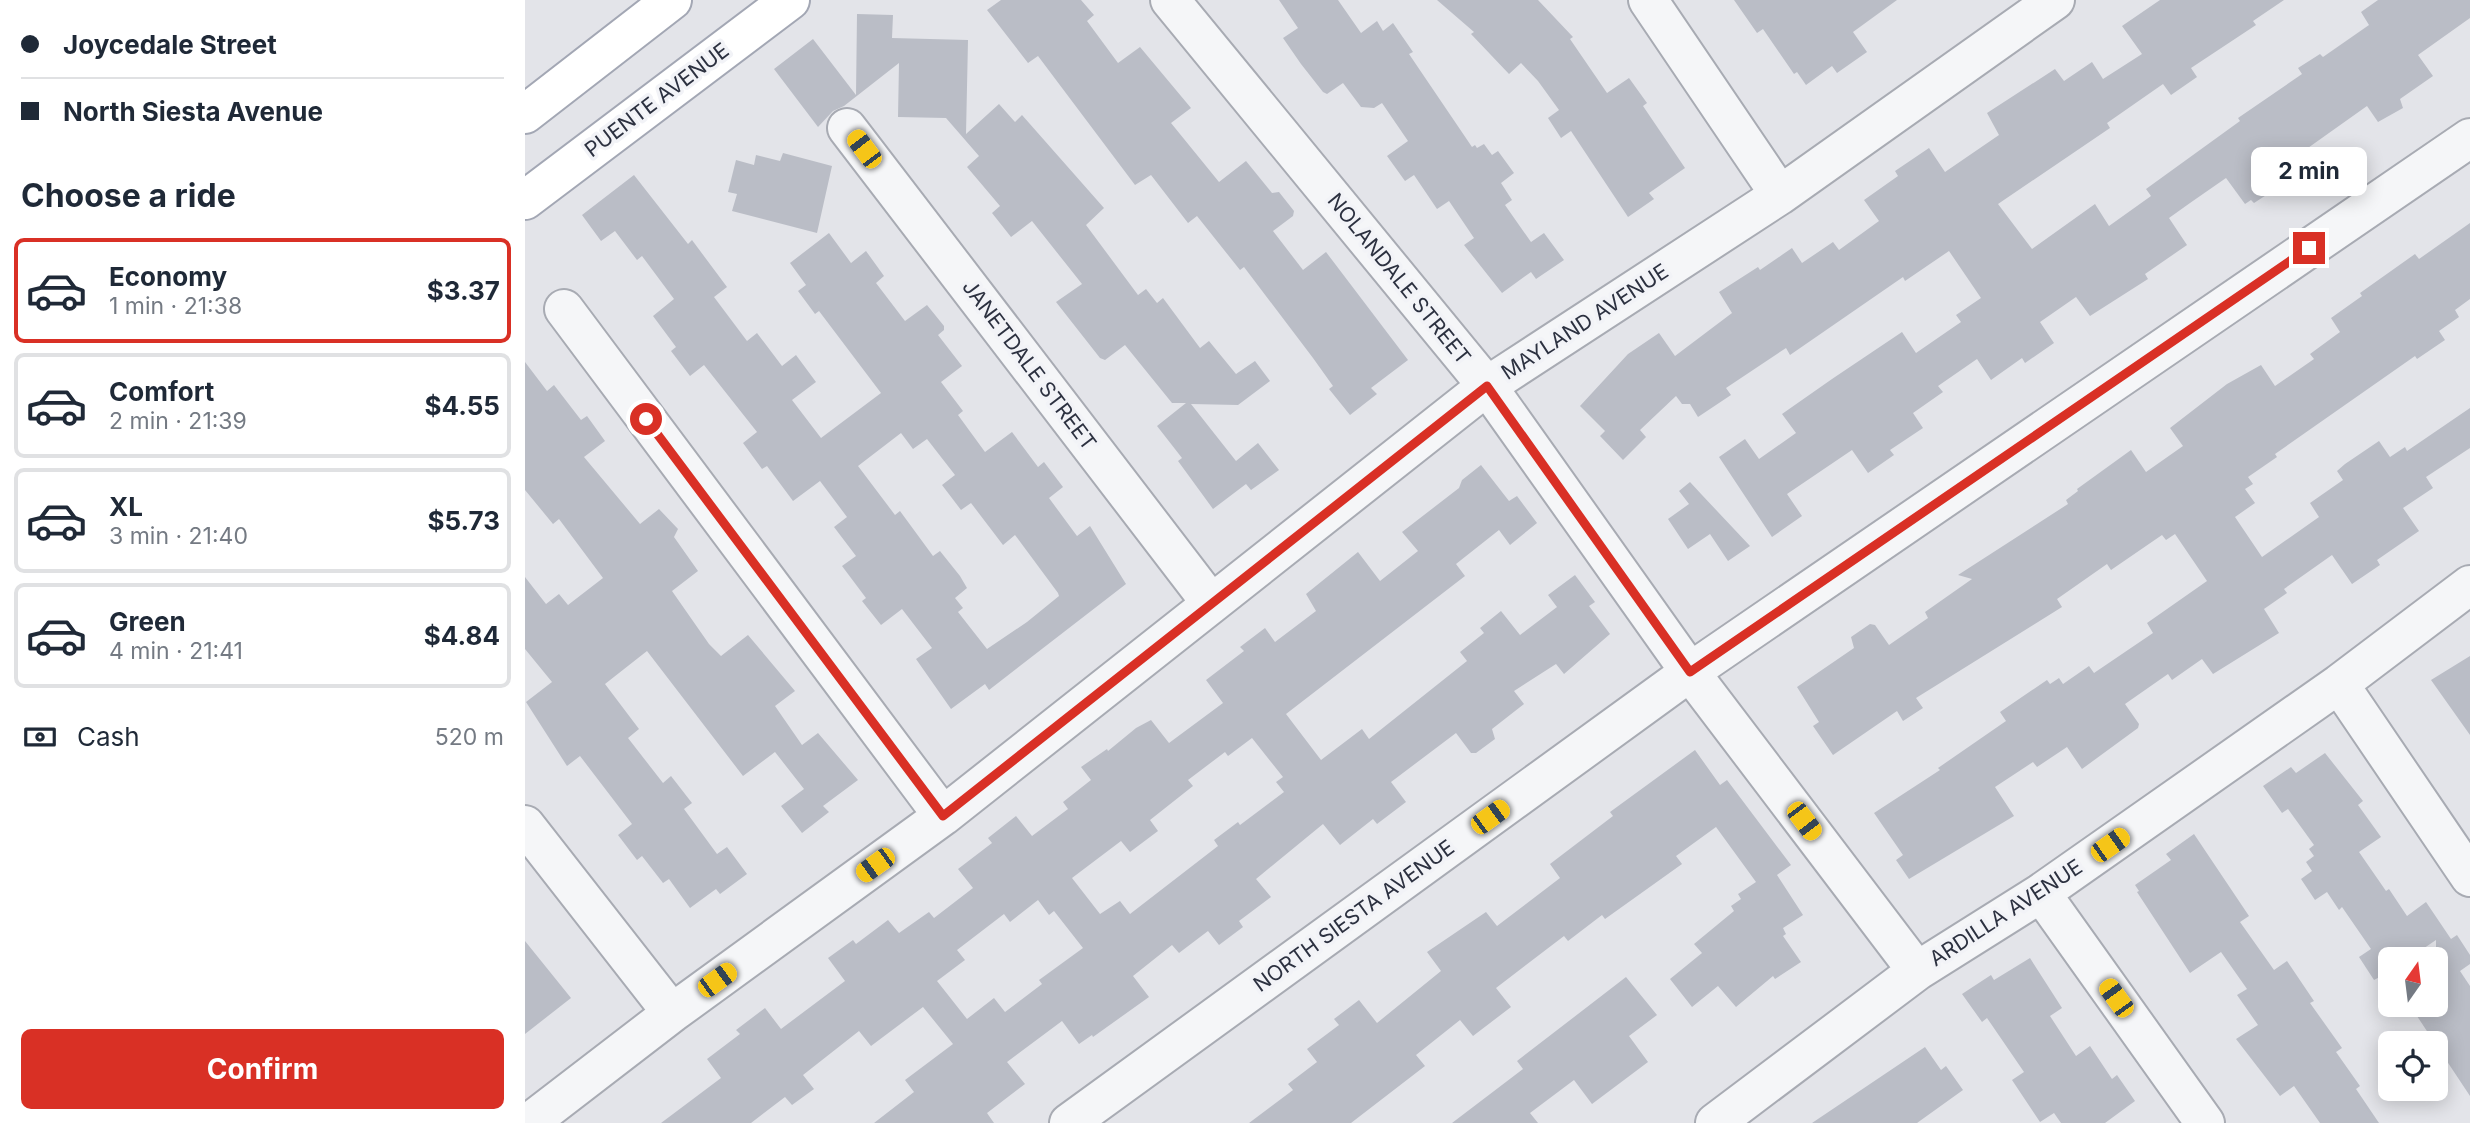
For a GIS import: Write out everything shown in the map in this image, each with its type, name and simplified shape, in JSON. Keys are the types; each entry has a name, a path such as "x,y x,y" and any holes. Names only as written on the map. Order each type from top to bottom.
{"main road":[{"path":"525,114 672,0"},
{"name":"PUENTE AVENUE","path":"525,200 790,0"}],"street":[{"name":"NOLANDALE STREET","path":"1170,0 1487,386 1690,672 1917,971"},
{"path":"1648,0 1780,195"},
{"name":"MAYLAND AVENUE","path":"529,1123 672,1013 943,816 1487,386 1780,195 2055,0"},
{"name":"JANETDALE STREET","path":"847,128 1211,603"},
{"name":"NORTH SIESTA AVENUE","path":"1069,1123 1690,672 2470,138"},
{"path":"564,309 943,816"},
{"name":"ARDILLA AVENUE","path":"1715,1123 1917,971 2041,893 2339,684 2470,585"},
{"path":"2339,684 2470,877"},
{"path":"525,825 672,1013"},
{"path":"2041,893 2204,1123"}],"building":[{"path":"1001,0 1081,0 1094,15 1087,21 1118,63 1140,47 1191,108 1171,123 1219,182 1246,161 1272,193 1279,192 1294,211 1293,216 1273,231 1303,270 1326,252 1408,360 1371,388 1377,394 1350,415 1329,389 1333,386 1313,358 1244,267 1240,270 1197,216 1188,223 1151,175 1135,185 1038,56 1028,63 987,10"},
{"path":"1279,0 1338,0 1361,33 1377,21 1383,31 1393,23 1413,52 1409,54 1472,147 1475,145 1477,148 1484,144 1492,155 1498,151 1514,173 1501,183 1512,200 1505,205 1531,242 1544,233 1564,260 1536,279 1531,272 1502,293 1464,245 1474,238 1449,201 1437,209 1414,175 1405,181 1387,156 1408,141 1382,103 1374,108 1361,107 1343,83 1327,94 1301,64 1283,38 1298,28"},
{"path":"1437,0 1538,0 1573,37 1570,39 1607,93 1629,78 1647,103 1643,106 1685,168 1649,193 1654,199 1628,217 1571,131 1561,138 1548,118 1559,110 1538,81 1521,63 1509,74 1471,34 1474,32"},
{"path":"1734,0 1897,0 1853,32 1867,52 1837,73 1832,66 1806,85 1797,72 1794,74 1763,29 1757,33"},
{"path":"2160,0 2284,0 2253,21 2256,25 2191,68 2197,77 2171,95 2163,84 2107,123 2110,128 1998,204 2032,249 2095,204 2109,226 2151,196 2146,189 2240,121 2238,118 2302,74 2298,68 2320,54 2323,57 2369,25 2361,12 2378,0 2470,0 2470,18 2418,55 2433,76 2400,99 2403,108 2378,122 2367,106 2298,155 2308,168 2254,203 2251,200 2245,204 2226,178 2169,218 2187,245 2145,274 2148,279 2090,316 2076,297 2040,322 2054,343 2025,363 2022,358 1991,380 1977,359 1938,386 1943,392 1913,413 1923,428 1890,450 1894,455 1868,473 1852,450 1787,494 1802,516 1772,537 1719,457 1745,439 1759,459 1796,433 1782,414 1832,379 1902,332 1916,353 1961,322 1956,315 1981,298 1949,251 1905,281 1903,277 1790,355 1786,348 1726,388 1731,395 1698,417 1690,404 1682,404 1676,396 1640,430 1646,437 1623,460 1600,436 1605,431 1580,406 1628,354 1659,333 1675,356 1732,313 1719,292 1758,267 1760,270 1792,248 1802,263 1833,242 1839,250 1879,221 1864,200 1898,176 1895,171 1929,148 1945,172 1999,135 1987,113 2055,69 2064,81 2092,62 2103,79 2142,54 2122,26"},
{"path":"857,14 893,15 892,38 968,40 966,134 999,104 1015,122 1022,115 1104,208 1086,225 1138,295 1146,289 1157,303 1163,298 1200,348 1209,341 1236,374 1255,361 1270,381 1238,405 1191,404 1236,461 1258,443 1279,470 1251,490 1246,484 1213,509 1178,461 1182,458 1157,426 1186,403 1172,403 1125,345 1105,360 1100,358 1056,302 1082,284 1032,221 1011,237 992,213 1000,206 967,167 979,156 946,118 898,117 899,63 844,106 833,111 818,127 774,69 813,39 856,95"},
{"path":"783,153 832,166 817,233 732,211 737,194 728,192 736,160 754,165 756,155 780,161"},
{"path":"634,175 688,244 692,240 727,287 714,297 747,341 757,333 782,366 796,355 816,382 792,400 821,438 881,393 819,311 815,314 798,291 806,285 790,263 829,233 851,263 866,251 884,276 876,283 905,321 927,305 944,326 944,330 938,335 962,366 941,382 963,411 958,415 985,452 1012,432 1038,467 1044,462 1063,487 1049,498 1077,536 1090,526 1126,584 989,690 985,684 951,709 916,659 932,648 902,609 881,625 862,601 866,598 842,566 856,556 834,527 847,517 820,481 793,501 767,466 762,469 743,443 757,432 704,365 690,376 671,351 676,347 653,316 674,299 642,256 637,260 615,231 601,241 582,215","holes":["901,433 913,449 927,439 955,475 942,485 961,510 971,503 1003,545 1015,535 1058,593 1059,596 1027,622 987,649 958,612 963,608 955,598 967,588 960,576 940,551 933,556 900,511 895,515 858,466"]},
{"path":"2470,223 2470,299 2455,310 2459,317 2439,331 2445,340 2417,359 2415,356 2275,454 2277,457 2248,477 2253,484 2245,489 2255,503 2235,517 2262,557 2319,517 2310,503 2343,480 2337,471 2345,464 2379,441 2390,457 2405,447 2407,451 2470,408 2470,448 2426,477 2433,488 2403,508 2419,531 2377,560 2380,565 2352,584 2332,555 2284,589 2287,593 2264,609 2279,633 2213,674 2202,659 2172,680 2168,674 2125,704 2139,724 2138,728 2082,769 2067,747 2037,767 2033,762 1995,787 2014,816 1909,879 1896,860 1903,855 1874,813 1940,770 1938,768 2006,721 2000,712 2047,680 2050,684 2059,678 2063,684 2089,666 2094,673 2153,633 2147,623 2207,581 2175,534 2166,540 2162,535 2111,570 2107,564 2057,599 2062,607 1916,698 1923,708 1903,721 1897,711 1833,755 1813,726 1819,722 1797,687 1854,648 1851,637 1870,624 1875,625 1889,645 1928,618 1925,612 1972,579 1958,575 2068,504 2066,500 2078,491 2077,489 2131,450 2146,472 2183,446 2170,428 2227,384 2261,365 2275,386 2314,359 2310,354 2340,332 2331,318 2362,296 2360,293 2415,254 2419,259"},
{"path":"525,362 547,391 554,385 581,420 587,416 605,441 584,457 640,524 659,509 678,529 674,537 698,571 672,591 709,644 721,656 748,635 795,691 775,706 802,745 818,733 858,780 823,806 829,812 802,833 781,806 804,789 775,752 743,776 647,651 605,684 639,729 628,738 663,783 671,776 692,803 684,809 717,854 727,847 747,874 720,894 716,889 690,908 669,879 663,883 642,856 637,860 618,835 632,824 580,756 567,766 526,702 552,682 525,649 525,577 546,604 559,594 568,605 603,578 559,519 553,524 525,490"},
{"path":"1481,465 1509,501 1517,496 1537,523 1510,545 1499,530 1456,564 1465,576 1286,714 1321,760 1362,729 1369,739 1467,661 1460,652 1484,633 1480,628 1501,611 1520,635 1557,607 1548,595 1575,575 1595,602 1589,606 1610,634 1564,674 1556,664 1514,691 1524,704 1492,729 1495,739 1476,753 1471,753 1456,733 1391,782 1406,802 1377,824 1373,819 1340,845 1323,824 1256,879 1271,897 1239,921 1243,927 1219,945 1208,931 1179,953 1172,945 1133,976 1149,997 1093,1037 1092,1035 1079,1044 1062,1021 1007,1062 1025,1084 987,1113 994,1123 874,1123 914,1092 905,1080 953,1044 923,1007 871,1046 859,1031 803,1075 814,1089 792,1105 785,1097 751,1123 661,1123 721,1078 707,1059 740,1034 736,1030 765,1008 781,1029 845,981 828,958 853,940 856,944 888,920 899,933 929,912 934,918 973,888 958,869 992,843 988,838 1016,816 1032,836 1068,809 1063,802 1091,780 1081,767 1151,720 1169,743 1223,703 1206,680 1244,651 1240,647 1265,628 1275,642 1316,611 1306,594 1358,552 1380,581 1418,551 1402,532 1459,488 1462,480","holes":["1252,738 1283,777 1276,782 1284,792 1240,825 1238,822 1214,840 1218,846 1130,914 1120,901 1100,914 1072,878 1121,841 1130,852 1158,831 1150,820 1193,786 1188,780 1225,752 1228,756","1038,900 1049,915 1054,911 1083,948 1039,980 1042,984 1005,1012 994,998 967,1019 937,981 965,960 957,950 1004,914 1010,922"]},
{"path":"1690,482 1750,546 1728,561 1710,534 1688,549 1668,519 1689,504 1679,491"},
{"path":"2470,656 2470,735 2431,680"},
{"path":"1695,750 1720,785 1727,780 1791,865 1777,875 1803,915 1783,928 1786,934 1783,936 1801,962 1775,979 1773,976 1736,1007 1718,986 1692,1007 1670,979 1702,953 1694,944 1734,911 1731,906 1741,899 1738,894 1756,882 1716,827 1676,856 1682,864 1605,919 1602,915 1568,941 1564,936 1496,988 1511,1007 1473,1036 1460,1020 1416,1055 1425,1066 1351,1123 1249,1123 1293,1090 1288,1084 1317,1062 1307,1049 1339,1025 1334,1019 1359,1000 1377,1023 1441,971 1427,952 1486,912 1497,926 1560,878 1550,864 1613,816 1610,812"},
{"path":"2325,753 2363,801 2358,805 2381,837 2359,852 2386,891 2389,889 2407,916 2426,902 2451,939 2457,935 2470,955 2470,964 2460,971 2470,986 2470,1096 2448,1063 2448,1031 2427,1031 2418,1017 2448,1017 2448,947 2436,947 2436,940 2426,947 2378,947 2378,978 2374,980 2359,957 2371,949 2342,907 2339,910 2327,892 2315,900 2301,879 2312,871 2306,862 2314,856 2309,849 2314,845 2288,809 2282,813 2263,786 2291,767 2296,773"},
{"path":"2194,834 2249,916 2240,922 2274,970 2287,961 2314,1001 2310,1003 2342,1048 2336,1052 2360,1086 2356,1089 2379,1123 2320,1123 2294,1086 2280,1096 2236,1039 2258,1025 2237,995 2247,989 2221,952 2190,973 2137,892 2139,891 2135,885 2171,860 2166,854"},
{"path":"525,941 571,998 525,1034"},
{"path":"2030,958 2062,1008 2050,1016 2076,1056 2090,1046 2112,1079 2117,1075 2135,1101 2105,1123 2061,1123 2054,1113 2040,1122 2012,1080 2024,1072 1987,1018 1982,1022 1962,994 1991,975 1994,980"},
{"path":"1626,977 1657,1015 1629,1036 1648,1062 1592,1104 1574,1080 1530,1113 1538,1123 1452,1123 1523,1069 1517,1061"},
{"path":"1925,1047 1941,1070 1946,1066 1963,1090 1917,1123 1812,1123"}],"route":[{"path":"646,419 943,816 1487,386 1690,672 2309,248"}]}
